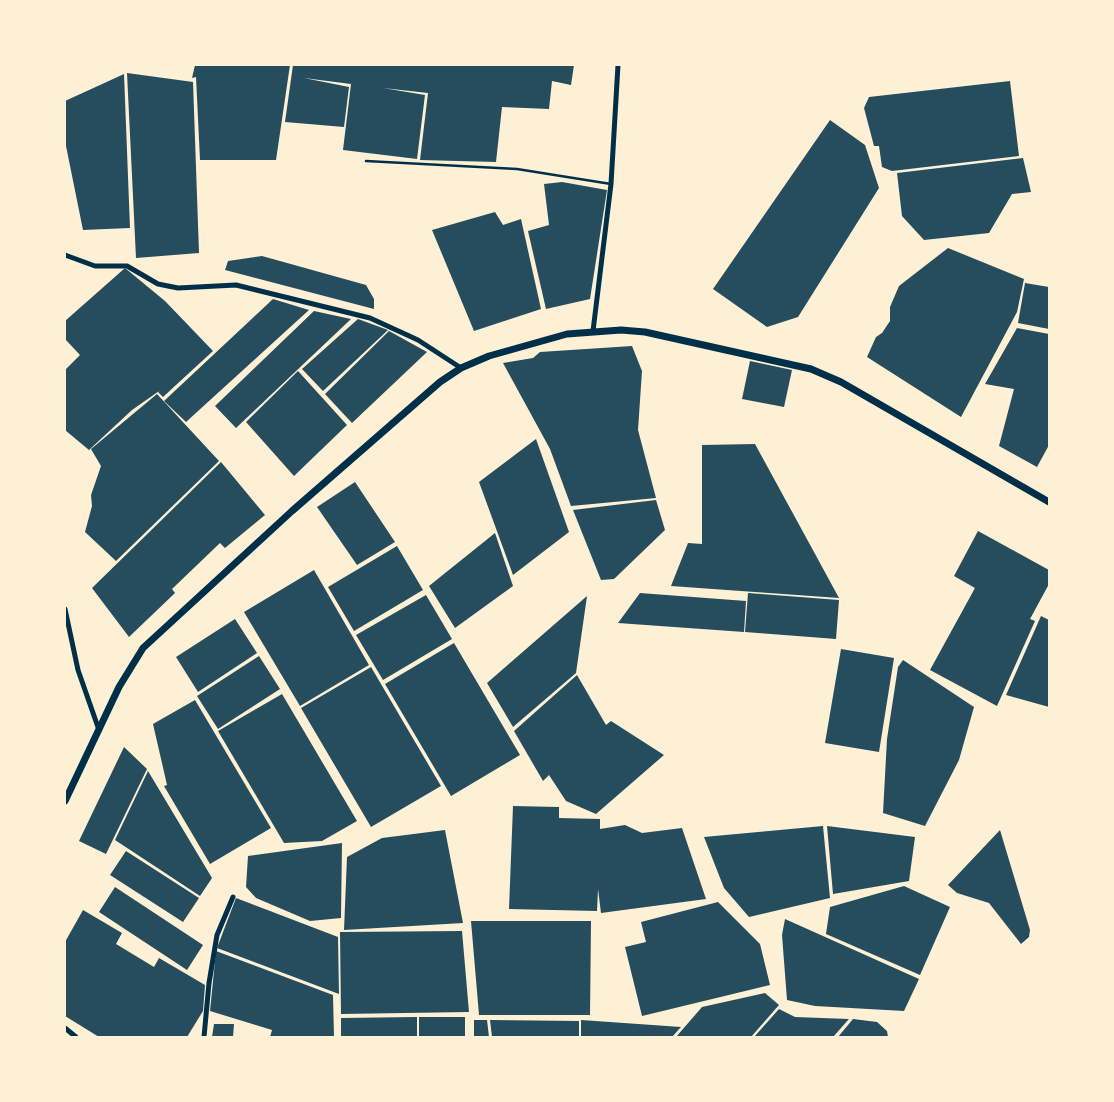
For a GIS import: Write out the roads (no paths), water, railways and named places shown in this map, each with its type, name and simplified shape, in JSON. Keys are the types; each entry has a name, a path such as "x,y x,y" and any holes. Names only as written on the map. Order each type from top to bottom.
{"street":[{"path":"593,331 611,184 618,65"},
{"path":"65,255 95,266 127,266 158,284 178,288 236,285 369,318 418,340 461,368"},
{"path":"65,801 68,789 129,667 143,648 292,511 440,382 461,368 502,352 567,334 593,331 645,332 811,369 841,382 1049,502"},
{"path":"65,608 78,670 99,730"},
{"path":"204,1037 217,935 233,897"},
{"path":"65,1028 76,1037"}],"lane":[{"path":"366,161 517,169 611,184"}]}
